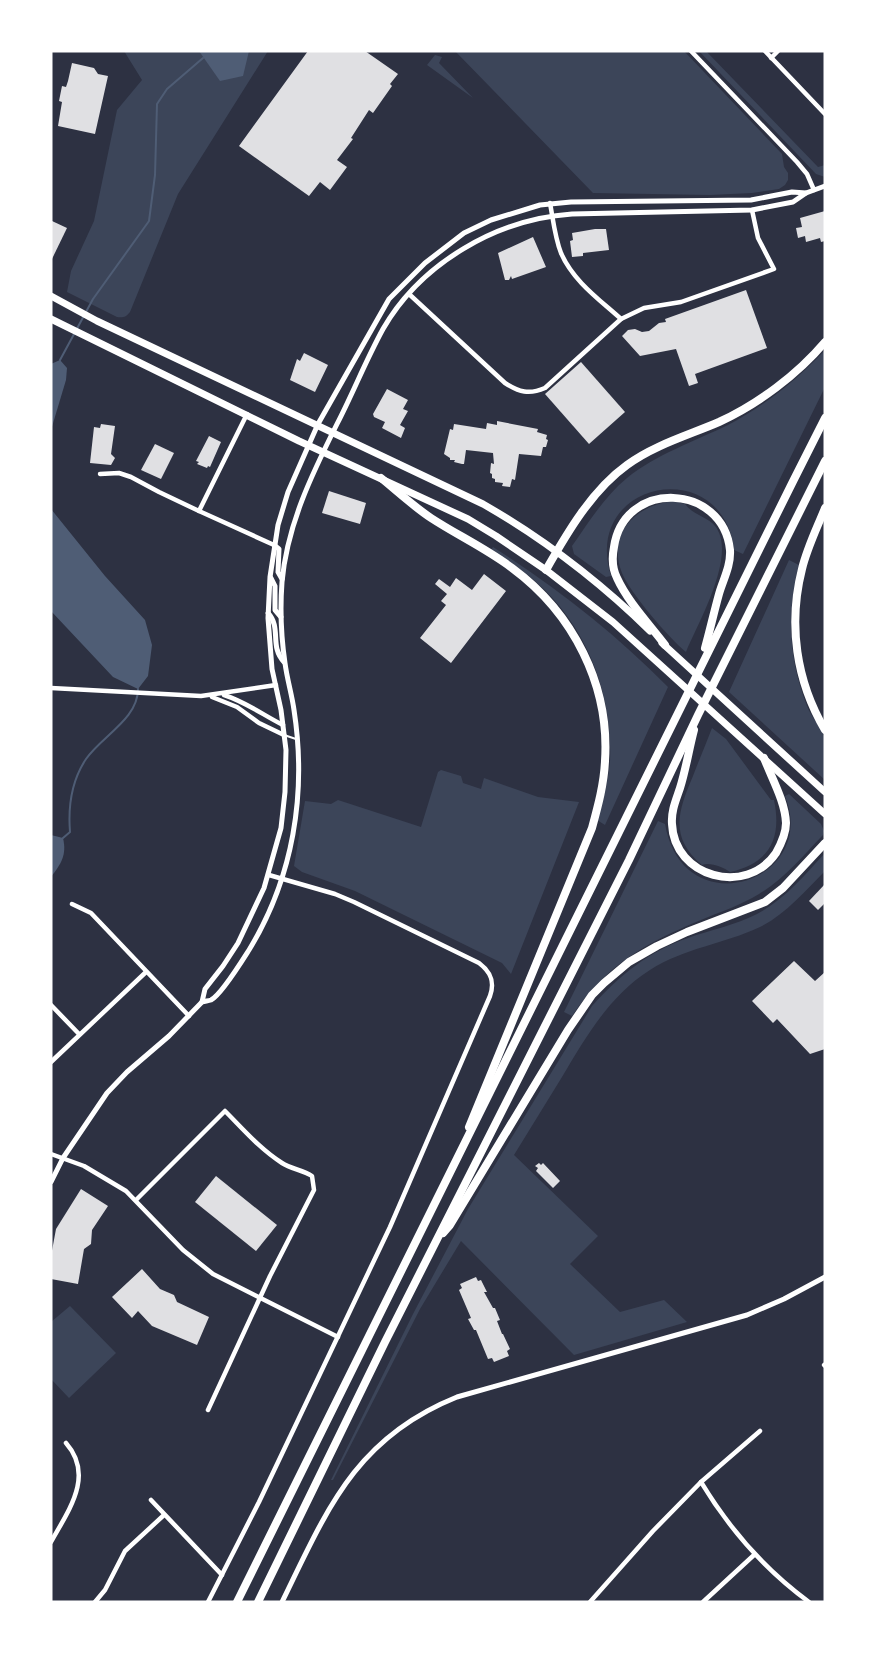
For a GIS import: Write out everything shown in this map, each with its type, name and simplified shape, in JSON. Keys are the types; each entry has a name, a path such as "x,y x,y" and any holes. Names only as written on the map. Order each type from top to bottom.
{"highway":[{"path":"546,570 556,552 603,487 628,464 721,421 757,401 788,377 825,342"},
{"path":"237,1602 701,663 825,418"},
{"path":"258,1602 436,1240 629,860 698,715 825,461"},
{"path":"381,478 429,517 512,568 542,594 568,625 588,660 599,692 605,726 606,761 601,795 592,828 443,1189"},
{"path":"665,645 626,594 616,577 612,557 615,537 624,519 639,506 658,498 678,497 697,503 713,514 724,531 730,550 728,571 720,591 701,663"},
{"path":"825,508 802,566 796,600 795,632 804,682 816,715 825,730"},
{"path":"698,715 674,805 672,824 675,842 686,859 700,871 718,878 737,878 755,872 771,860 781,844 786,826 784,807 764,758"},
{"path":"436,1240 450,1225 579,1012 604,983 629,962 657,946 765,902 783,888 825,843"}],"main road":[{"path":"51,296 97,321 318,424 483,504 511,520 602,587 825,792"},
{"path":"51,319 308,445 468,519 496,536 546,570 614,622 825,814"}],"street":[{"path":"691,51 797,162 807,174 814,190"},
{"path":"765,51 825,114"},
{"path":"771,58 778,51"},
{"path":"202,1002 213,999 239,965 260,930 283,878 294,831 298,800 298,739 285,663 281,617 282,581 288,547 298,512 323,452 384,328 409,294 433,271 483,237 531,220 552,215 752,210 793,202 806,193 825,186"},
{"path":"51,1182 63,1158 107,1093 202,1002 205,989 230,956 249,924 269,875 281,828 286,773 283,725 269,642 268,613 274,545 285,500 308,445 374,322 389,299 412,274 464,234 491,220 549,203 751,200 792,192 806,193"},
{"path":"549,203 561,252 566,263 580,282 621,319"},
{"path":"409,294 505,383 523,393 531,393 545,388 621,319 644,308 681,302 774,269 758,238 752,210"},
{"path":"199,511 247,414"},
{"path":"100,474 119,473 131,477 274,545 279,549 278,572 282,581"},
{"path":"270,577 275,586 275,610 281,617"},
{"path":"268,613 274,620 277,654 285,663"},
{"path":"51,688 209,696 276,685"},
{"path":"222,694 241,700 264,716 283,725"},
{"path":"209,696 237,707 284,735"},
{"path":"208,1602 390,1227 490,996 492,984 490,974 479,963 335,894 269,875"},
{"path":"72,904 91,913 189,1016"},
{"path":"51,1062 146,972"},
{"path":"51,1005 79,1034"},
{"path":"136,1200 225,1111 270,1154 285,1165 312,1176 314,1190 270,1276 208,1410"},
{"path":"51,1154 84,1166 110,1180 136,1200 183,1250 205,1269 338,1337"},
{"path":"282,1602 343,1485 375,1449 424,1413 458,1397 747,1315 784,1299 825,1277"},
{"path":"590,1602 646,1538 701,1482 760,1431"},
{"path":"51,1542 53,1532 67,1515 76,1493 79,1477 74,1452 66,1443"},
{"path":"701,1482 727,1522 754,1555 809,1602"},
{"path":"151,1500 222,1575"},
{"path":"95,1602 105,1590 125,1551 164,1515"},
{"path":"703,1602 754,1555"}],"lane":[{"path":"284,735 298,739"}],"shaded area":[{"path":"124,51 268,51 178,194 130,312 126,316 117,317 67,292 71,271 94,221 117,110 142,80"},
{"path":"199,51 249,51 243,76 220,81"},
{"path":"455,51 684,51 782,154 788,180 779,189 752,193 710,195 593,193"},
{"path":"699,51 706,51 818,167 825,165 825,177 816,174"},
{"path":"435,55 442,57 439,63 473,98 427,65"},
{"path":"825,350 825,387 743,554 734,550 724,519 706,500 682,490 657,491 634,500 616,518 607,543 611,576 606,577 574,554 572,546 604,502 627,478 663,455 728,425 767,401 803,372"},
{"path":"60,360 67,368 66,380 51,430 51,364"},
{"path":"675,501 685,504 712,523 721,538 722,553 714,589 686,652 641,603 626,582 618,559 618,545 628,523 648,508"},
{"path":"51,509 105,576 145,620 152,645 148,676 138,689 113,677 51,611"},
{"path":"493,547 540,578 585,612 628,648 668,687 605,825 597,820 609,769 610,737 607,712 593,663 570,619 554,600 526,573 491,550"},
{"path":"789,560 799,565 792,601 793,654 807,706 825,738 825,780 729,692"},
{"path":"712,728 726,739 771,800 774,800 776,814 774,837 764,855 744,868 730,872 709,864 702,865 692,855 681,834 683,801"},
{"path":"441,770 461,776 463,783 481,789 484,778 538,797 579,802 511,974 502,963 355,891 302,872 294,866 305,801 331,804 338,800 421,827 438,772"},
{"path":"789,794 821,824 824,831 823,835 793,867 752,898 645,947 613,969 585,998 572,1016 564,1012 658,821 665,824 677,856 696,875 720,883 745,881 767,870 784,851 791,826 785,796"},
{"path":"51,835 63,838 64,854 51,877"},
{"path":"825,853 825,871 778,916 746,933 676,956 635,980 622,992 590,1032 514,1155 598,1236 570,1264 620,1312 664,1300 687,1322 574,1355 461,1241 420,1309 331,1480 468,1209 592,1006 624,975 660,950 674,943 740,921 767,908 794,887"},
{"path":"70,1306 116,1353 69,1398 51,1379 51,1322"}],"building":[{"path":"308,51 365,51 398,74 373,113 369,110 351,138 353,139 337,160 347,167 330,190 320,182 309,196 239,146"},
{"path":"72,63 94,68 98,74 108,76 95,134 58,126 62,86 66,87"},
{"path":"825,211 825,241 821,242 820,238 806,242 805,236 798,238 796,228 802,227 800,218"},
{"path":"51,222 67,228 51,261"},
{"path":"606,229 609,250 583,253 583,256 572,257 570,241 573,240 572,233"},
{"path":"533,237 546,267 512,279 511,276 509,280 505,280 498,253"},
{"path":"746,290 767,348 695,374 698,383 689,386 676,349 640,356 622,336 628,330 649,331 659,323 666,322 665,319"},
{"path":"304,353 328,365 315,392 290,380 297,359 300,361"},
{"path":"581,362 625,412 589,444 545,394"},
{"path":"387,389 408,400 403,409 408,411 400,425 405,428 401,438 382,428 385,422 374,417 373,414"},
{"path":"497,421 538,429 537,432 547,435 548,440 541,456 519,454 515,480 512,479 510,487 502,486 503,483 495,482 492,478 490,473 491,463 494,464 493,453 466,450 464,464 450,460 444,454 450,429 453,430 454,424 486,429 487,423 497,425"},
{"path":"101,424 115,426 111,454 115,458 111,465 90,463 94,427 100,428"},
{"path":"209,436 221,442 210,467 207,468 197,464 199,462 196,461"},
{"path":"155,444 174,453 161,479 141,470"},
{"path":"329,491 366,503 360,524 322,513"},
{"path":"484,574 506,591 451,663 420,638 446,605 441,601 447,594 435,584 439,579 450,587 456,578 472,590"},
{"path":"825,884 825,903 818,910 809,901"},
{"path":"794,961 815,981 825,972 825,1049 810,1054 777,1019 773,1023 752,1001"},
{"path":"539,1163 541,1165 543,1163 560,1181 553,1188 536,1171 538,1168 535,1166"},
{"path":"216,1176 277,1225 256,1251 195,1202"},
{"path":"81,1189 108,1206 92,1230 91,1244 84,1249 78,1284 51,1279 51,1256 56,1229"},
{"path":"142,1269 160,1289 174,1295 177,1302 209,1317 197,1345 152,1326 138,1311 132,1318 112,1297"},
{"path":"476,1277 478,1281 481,1280 487,1292 484,1292 495,1308 500,1320 497,1321 510,1349 507,1351 509,1356 494,1362 492,1358 488,1359 476,1330 468,1319 471,1318 459,1290 462,1288 460,1284"}],"waterway":[{"path":"60,360 93,299 149,221 155,175 157,104 167,89 203,58"},
{"path":"63,838 70,832 72,794 81,767 93,751 126,718 136,700 138,689"}]}
